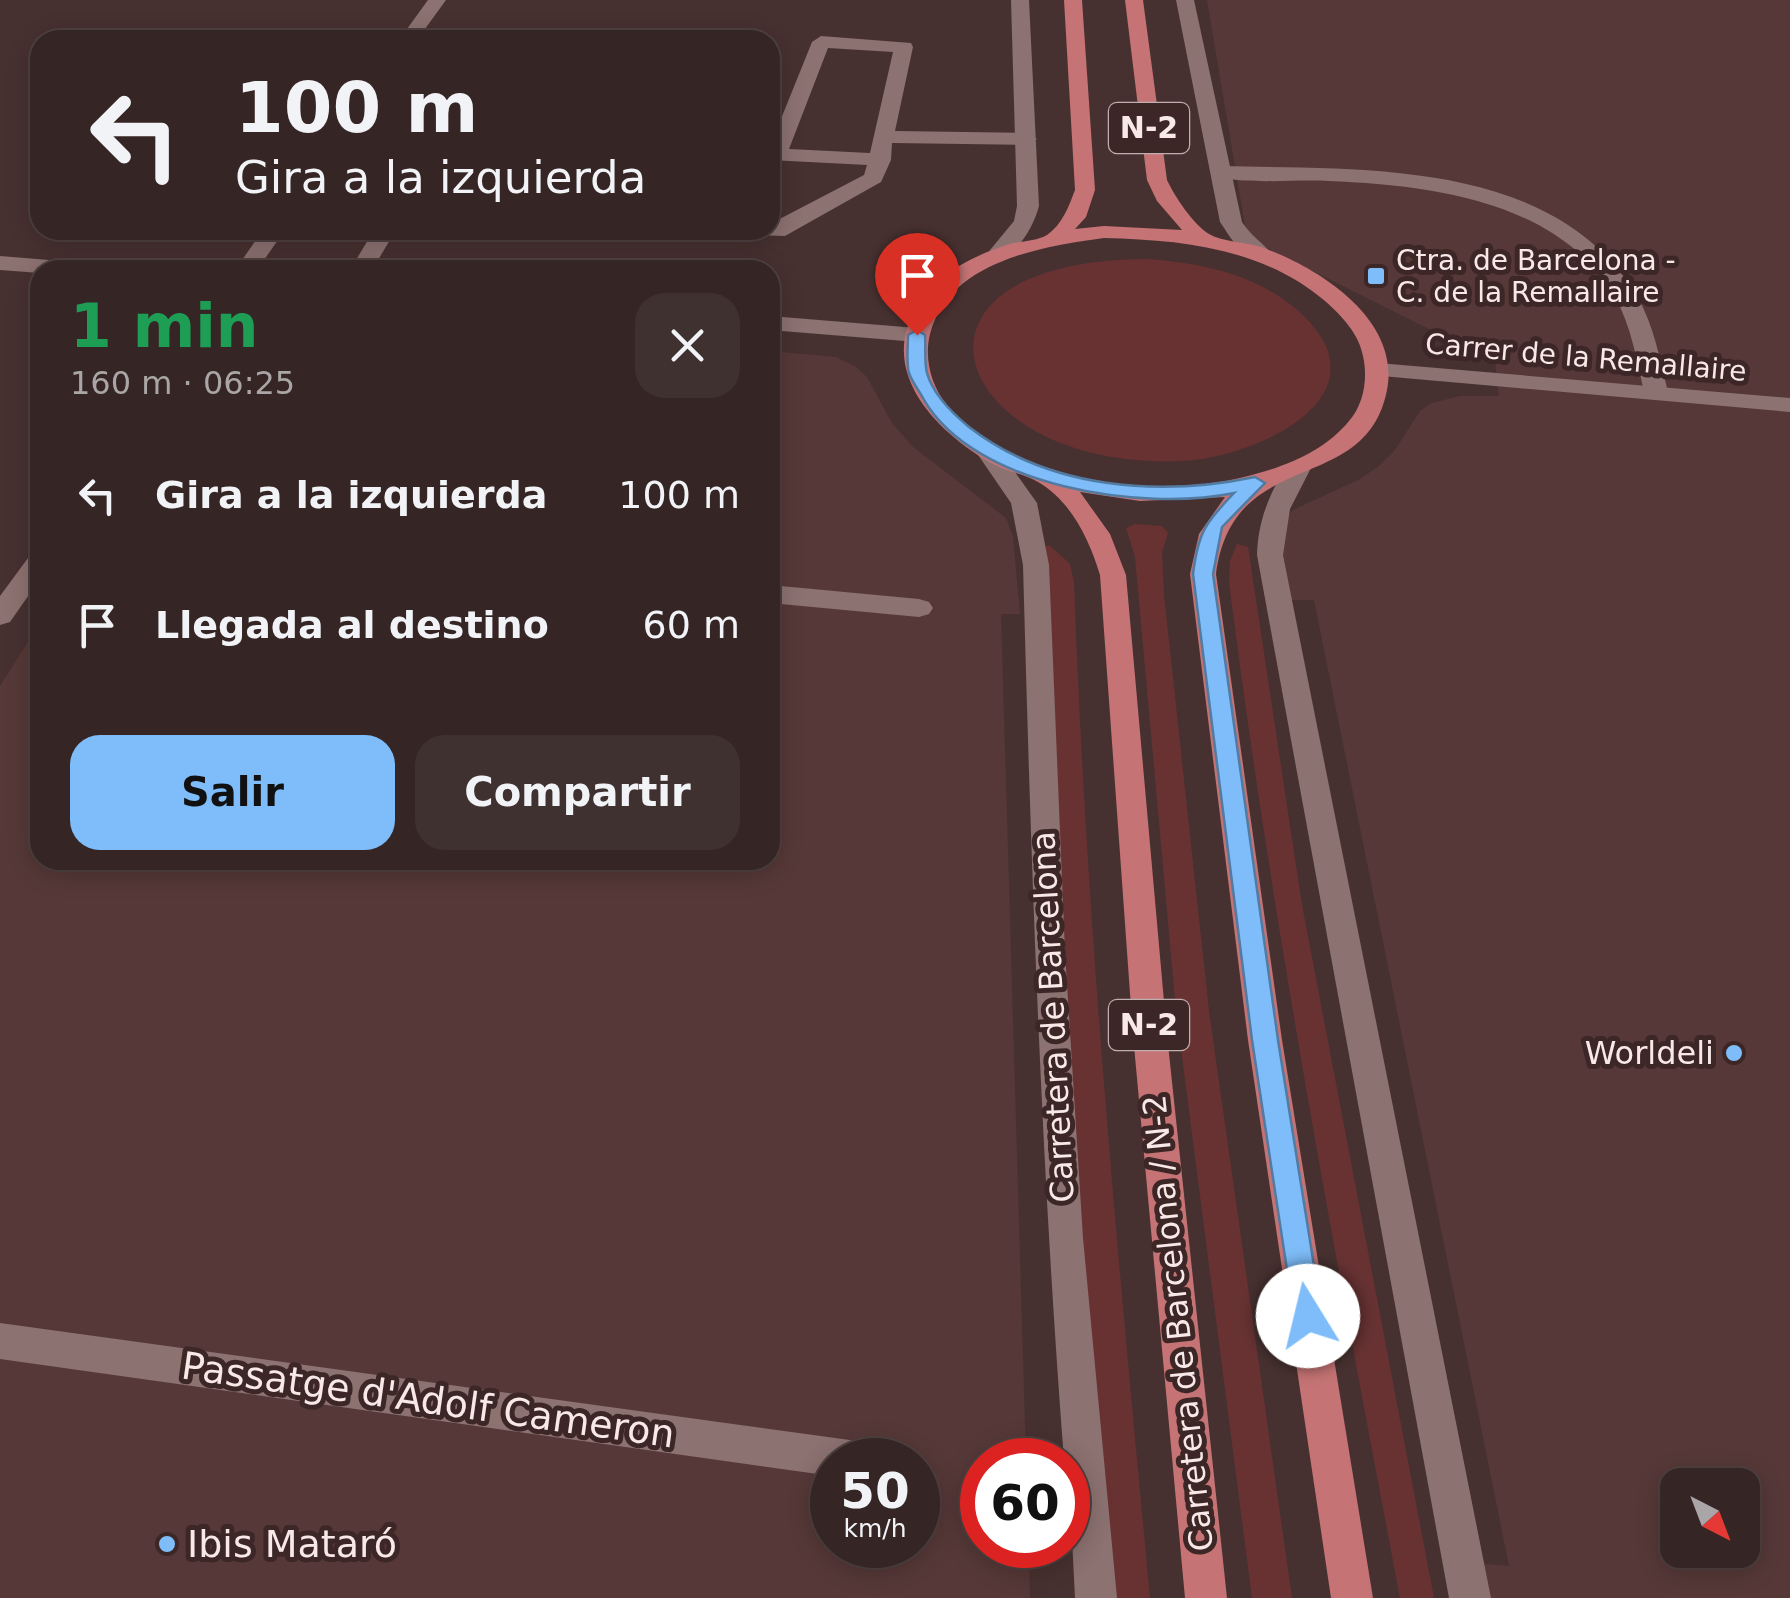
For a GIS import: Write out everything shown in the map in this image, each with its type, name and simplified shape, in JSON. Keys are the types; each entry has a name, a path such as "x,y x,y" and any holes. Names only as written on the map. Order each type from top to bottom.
{"main road":[{"name":"N-2","path":"1056,238 1075,217 1085,190 1072,0"},
{"name":"N-2","path":"1134,0 1157,180 1164,197 1202,239"},
{"path":"1137,232 1202,239 1262,255 1330,292 1354,316 1371,342 1378,370 1376,392 1366,414 1350,434 1298,468 1222,490 1150,494 1114,490 1045,475 986,449 942,414 928,394 918,374 917,335 936,298 973,267 997,255 1056,238 1137,232"},
{"name":"Carretera de Barcelona / N-2","path":"1045,475 1077,501 1095,524 1113,576 1150,1035 1206,1598"},
{"path":"1255,483 1214,525 1206,542 1203,574 1265,1040 1352,1598"}],"street":[{"path":"415,30 437,0"},
{"path":"997,255 1024,222 1028,206 1020,0"},
{"path":"1185,0 1230,222 1244,242 1262,255"},
{"path":"780,139 820,42 904,46 874,178 780,229"},
{"path":"885,137 1027,139"},
{"path":"780,154 881,160"},
{"path":"1221,172 1435,182 1491,198 1545,221 1576,242 1619,286 1642,333 1656,392"},
{"path":"0,263 30,265"},
{"path":"780,324 917,335"},
{"name":"Carrer de la Remallaire","path":"1378,370 1790,405"},
{"name":"Carretera de Barcelona","path":"986,449 1024,503 1030,518 1036,565 1064,1238 1096,1598"},
{"path":"1298,468 1276,508 1270,554 1470,1598"},
{"path":"0,616 30,574"},
{"path":"780,595 919,608"},
{"name":"Passatge d'Adolf Cameron","path":"0,1341 810,1453"}],"shaded area":[{"path":"1207,0 1790,0 1790,1598 1483,1598 1476,1563 1509,1566 1314,600 1290,600 1281,548 1284,519 1293,510 1379,466 1395,450 1420,411 1432,403 1460,396 1499,396 1495,362 1247,238"},
{"path":"1148,259 1226,272 1263,287 1296,309 1323,340 1331,368 1323,393 1305,415 1278,434 1246,448 1182,461 1103,456 1041,434 998,402 976,364 977,326 1005,293 1061,268"},
{"path":"780,352 836,357 856,367 867,377 892,423 913,447 1006,518 1013,536 1020,614 1001,614 1025,1438 960,1438 960,1568 1029,1568 1030,1598 0,1598 0,686 30,639 30,870 780,870"},
{"path":"1135,524 1162,526 1168,533 1162,552 1164,595 1209,1011 1292,1598 1252,1598 1176,1010 1135,557 1126,528"},
{"path":"1237,544 1248,547 1302,905 1434,1598 1400,1598 1352,1345 1285,964 1246,710 1229,582 1230,561"},
{"path":"1049,545 1070,564 1074,582 1095,963 1150,1598 1109,1598 1066,1016 1045,547"}],"place":[{"name":"Ctra. de Barcelona - C. de la Remallaire","path":"1376,276"},
{"name":"Worldeli","path":"1734,1053"},
{"name":"Ibis Mataró","path":"167,1544"}],"route":[{"path":"917,335 918,374 942,414 1004,459 1078,484 1150,494 1222,490 1255,483 1214,525 1206,542 1203,574 1265,1040 1308,1316"}]}
